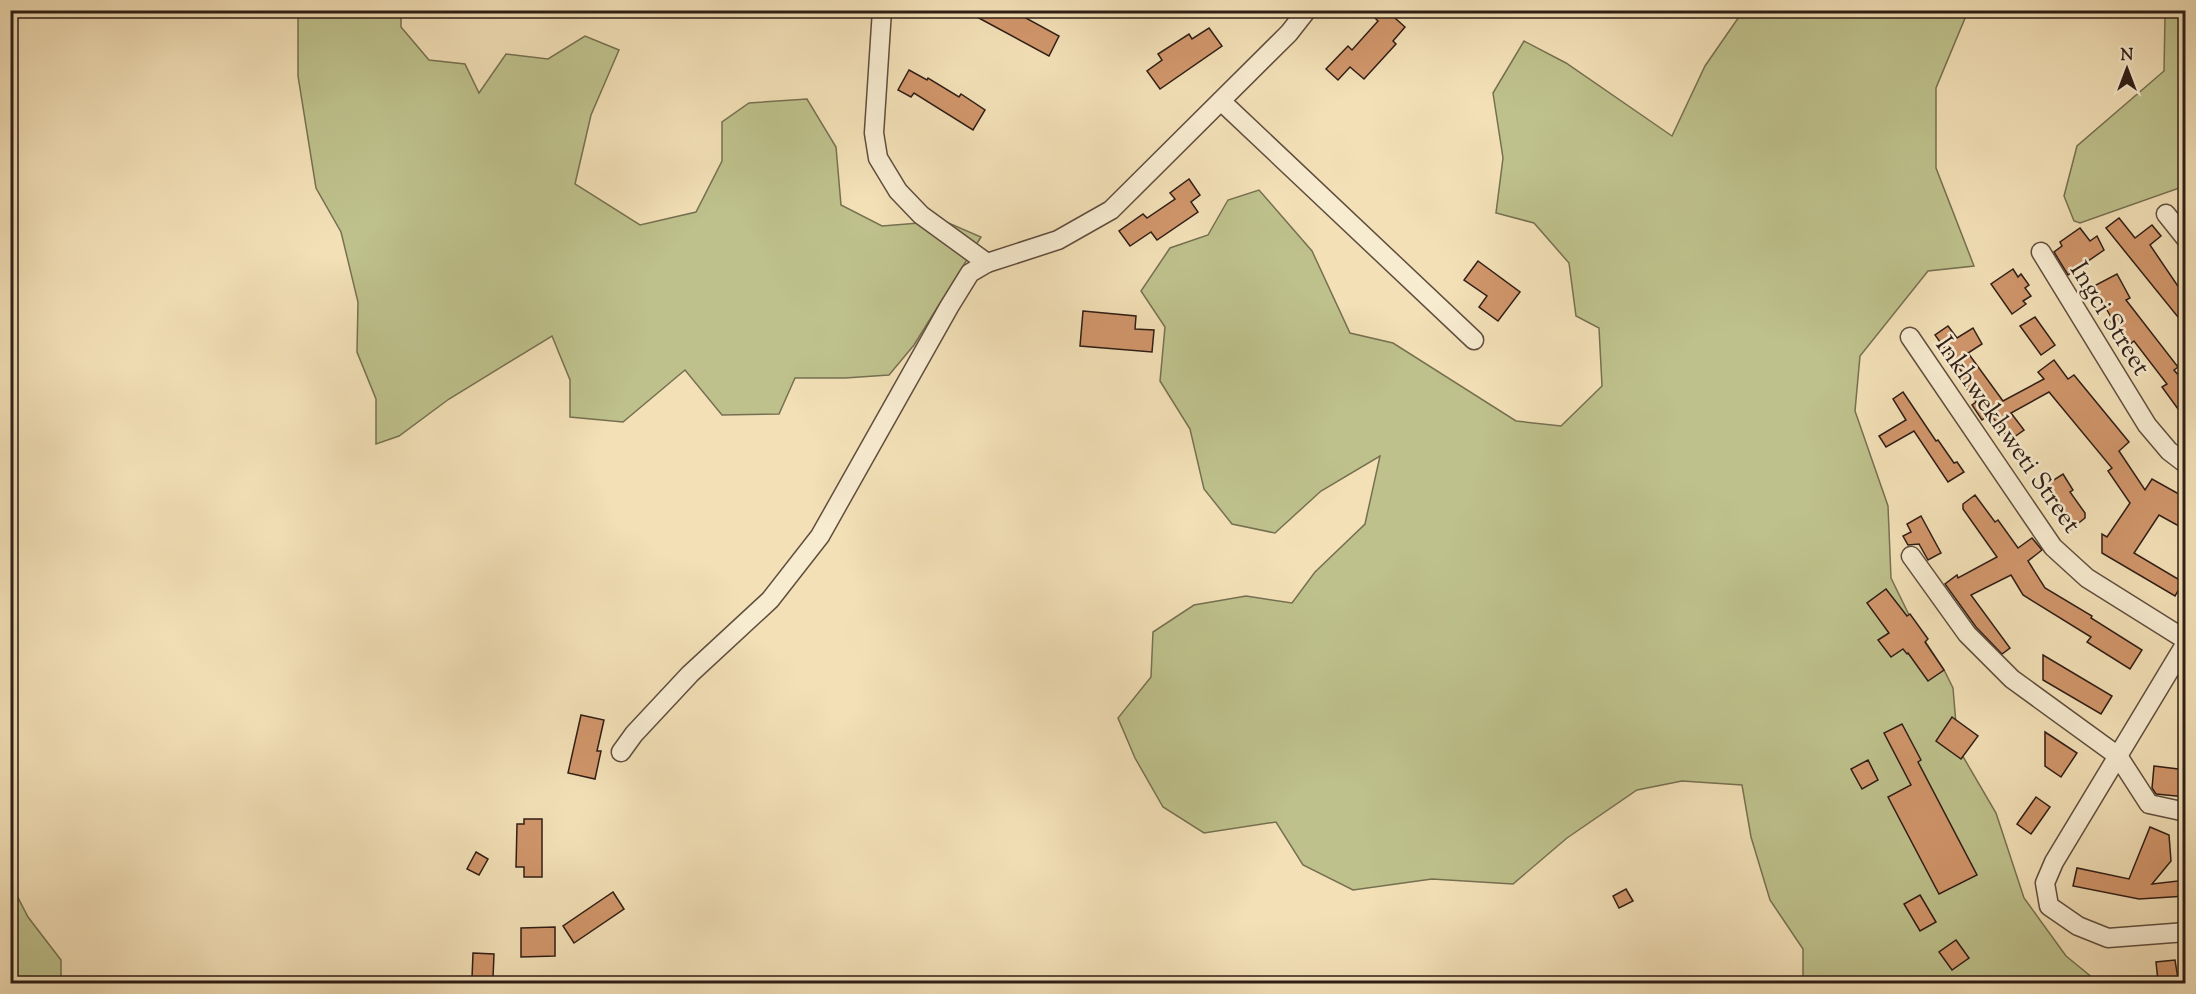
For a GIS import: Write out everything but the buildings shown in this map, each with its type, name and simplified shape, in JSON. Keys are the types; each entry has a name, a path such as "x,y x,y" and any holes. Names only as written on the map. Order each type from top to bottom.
{"street":[{"path":"882,10 874,133 879,158 898,191 921,215 987,262"},
{"path":"621,752 634,734 690,674 770,600 820,536 970,273 987,262 1058,240 1111,210 1289,33 1307,10"},
{"path":"1221,101 1474,340"},
{"path":"2166,214 2186,238"},
{"name":"Ingci Street","path":"2041,252 2147,425 2169,451 2186,464"},
{"name":"Inkhwekhweti Street","path":"1910,337 2053,547 2086,578 2186,641"},
{"path":"1911,556 1967,634 2012,679 2118,756 2149,804 2186,812"},
{"path":"2186,641 2054,862 2045,883 2049,906 2078,926 2108,938 2186,932"}],"green space":[{"path":"298,11 401,11 401,27 429,60 465,64 479,93 506,54 548,59 585,36 619,50 591,115 575,184 640,225 696,212 722,161 722,122 749,103 807,99 836,147 841,205 882,226 944,221 981,237 914,345 889,375 795,378 779,414 722,415 685,370 623,422 570,417 570,380 552,336 449,399 399,436 376,444 376,399 357,352 358,302 341,232 316,188 298,76"},
{"path":"1743,11 1968,11 1936,88 1936,168 1974,266 1928,271 1860,356 1855,411 1888,506 1891,578 1913,623 1953,688 1958,748 1996,813 2024,898 2066,956 2099,983 1803,983 1803,949 1770,900 1751,837 1742,785 1682,781 1637,790 1567,838 1513,884 1432,879 1353,890 1303,865 1276,822 1204,833 1163,807 1135,758 1118,718 1151,677 1153,632 1194,605 1246,596 1292,603 1315,572 1365,524 1380,456 1321,491 1275,533 1232,524 1204,489 1190,429 1160,381 1165,327 1141,291 1170,248 1208,235 1228,200 1259,190 1312,251 1350,333 1393,343 1516,421 1561,426 1602,386 1599,328 1576,316 1569,263 1534,223 1496,213 1503,158 1493,93 1524,41 1566,63 1672,136 1705,66"},
{"path":"2160,11 2185,11 2185,186 2080,223 2074,221 2064,196 2077,146 2164,71 2165,16"},
{"path":"11,884 28,917 61,960 61,983 11,983"}]}
